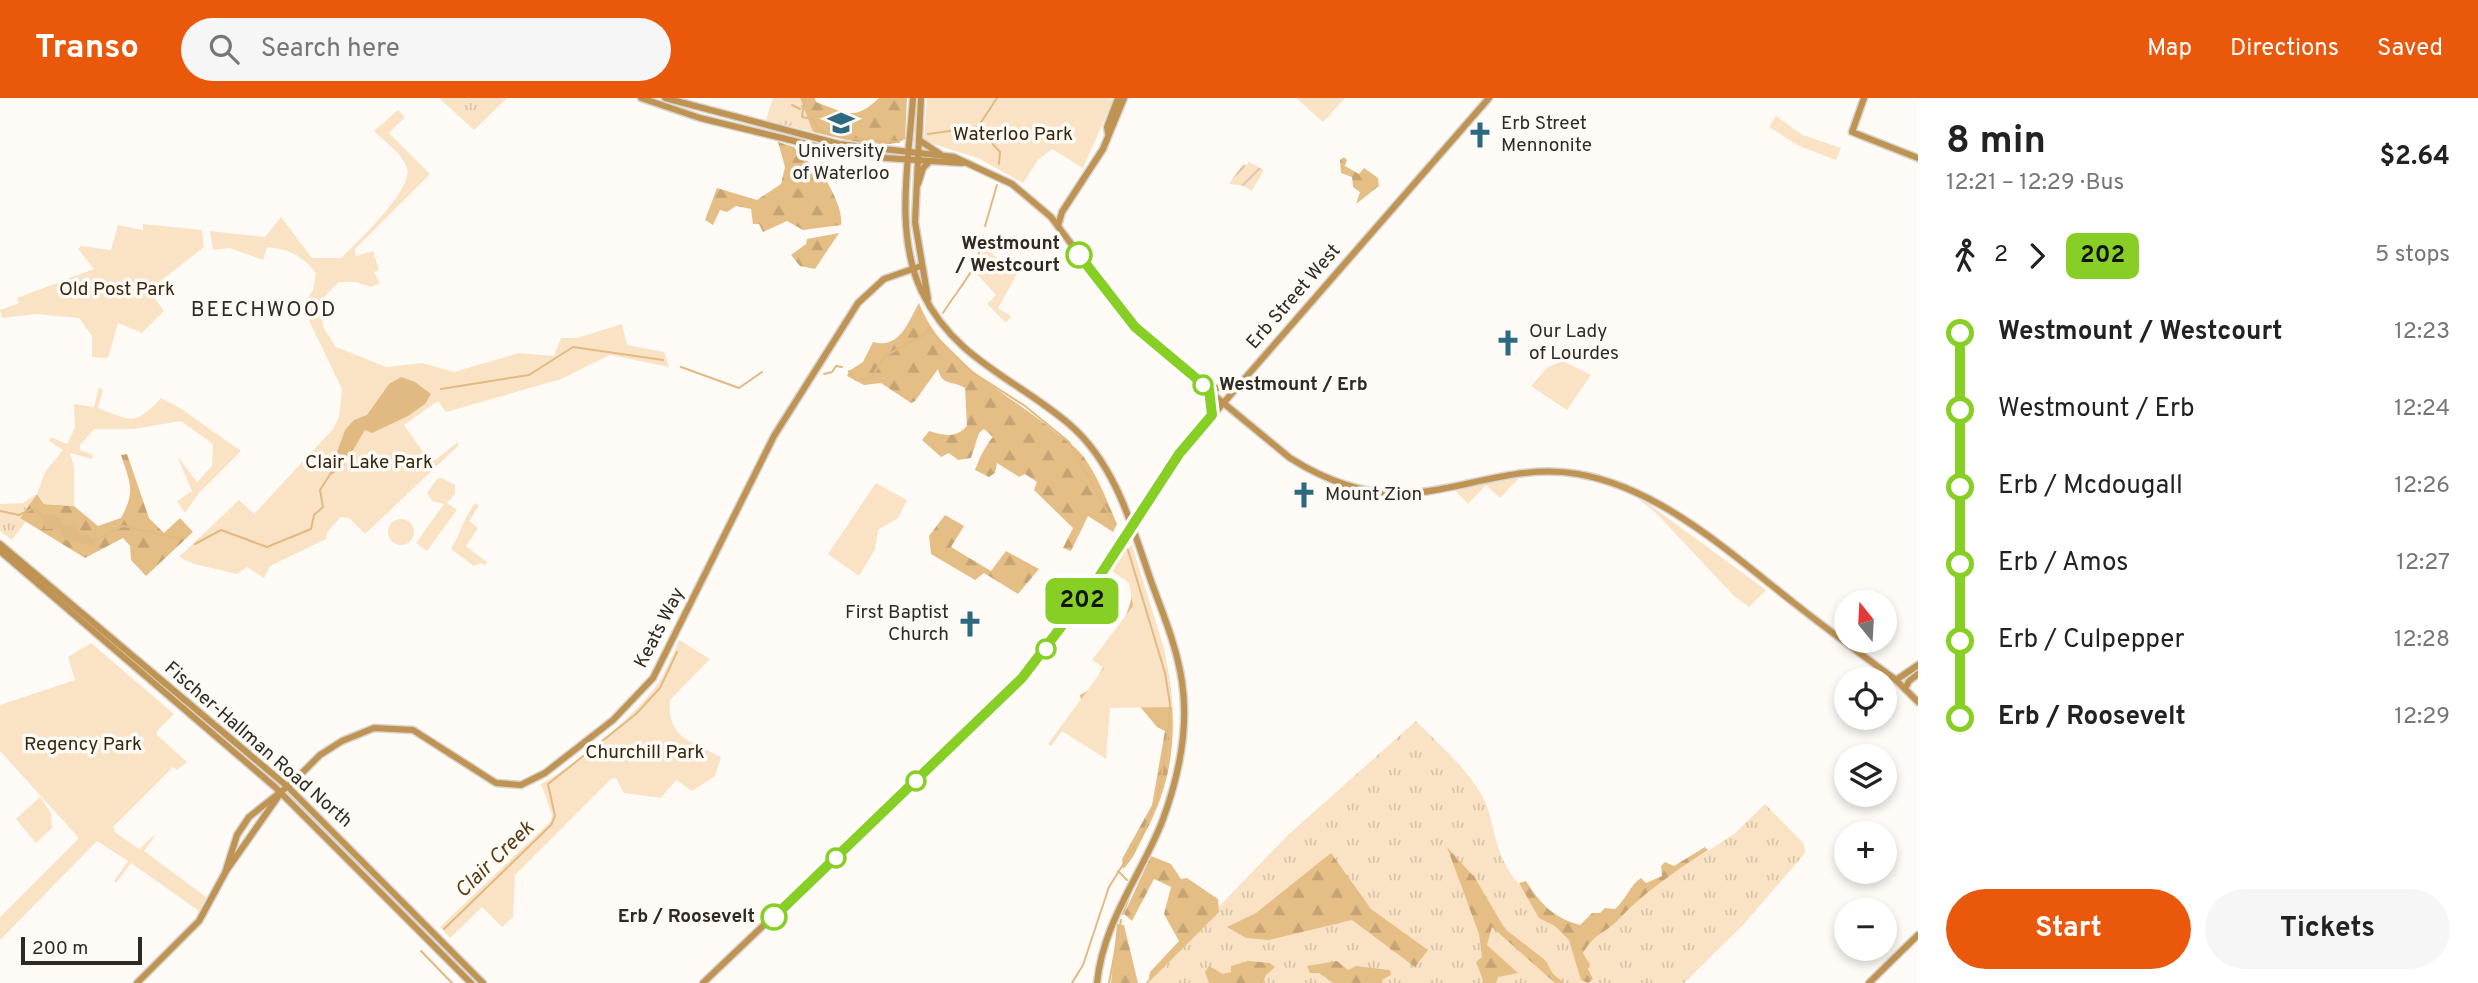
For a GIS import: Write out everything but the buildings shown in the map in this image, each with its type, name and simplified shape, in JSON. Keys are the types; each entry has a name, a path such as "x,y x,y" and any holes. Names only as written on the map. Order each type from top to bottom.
{"main road":[{"path":"641,98 700,118 831,150 886,158 941,155"},
{"path":"665,98 839,144 930,161 964,162"},
{"path":"913,98 918,267"},
{"path":"921,98 919,140 908,171 906,221 928,299 940,323 960,346 1047,407 1083,438 1105,468 1132,526 1173,642 1182,682 1183,726 1177,773 1165,811 1119,905 1106,939 1097,983"},
{"path":"1108,133 1107,127 1118,98"},
{"path":"1058,226 1062,212 1102,149 1124,98"},
{"name":"Erb Street West","path":"703,983 1012,689 1082,600 1179,454 1489,98"},
{"path":"1864,98 1852,132 1918,158"},
{"path":"1855,122 1868,138"},
{"path":"919,140 941,155 964,162 1012,184 1040,205 1135,327 1290,458 1313,472 1341,484 1370,491 1415,492 1535,471 1576,473 1606,480 1668,510 1879,667"},
{"path":"886,158 908,171"},
{"path":"915,189 923,168 930,161"},
{"name":"Keats Way","path":"225,873 237,835 249,817 281,793 331,747 362,732 386,728 421,733 496,783 521,785 545,773 613,720 653,678 774,436 858,303 878,282 918,267"},
{"path":"1209,389 1238,386"},
{"path":"1209,389 1212,415"},
{"name":"Fischer-Hallman Road North","path":"0,544 288,787 483,983"},
{"name":"Fischer-Hallman Road North","path":"0,551 281,793 471,983"},
{"path":"1897,679 1918,665"},
{"path":"1905,689 1909,681 1918,674"},
{"path":"1897,681 1918,702"},
{"name":"Keats Way","path":"137,983 199,921 225,873 281,793"},
{"path":"1869,983 1918,935"}],"green space":[{"path":"439,98 507,98 474,130"},
{"path":"773,98 800,98 813,132 766,120"},
{"path":"800,98 815,98 816,102 843,112 856,113 879,98 907,98 905,139 896,143 873,144 813,132"},
{"name":"Waterloo Park","path":"927,98 1114,98 1083,168 1052,149 1038,160 1023,183 978,158 924,141"},
{"path":"1296,98 1345,98 1323,122"},
{"name":"Clair Lake Park","path":"398,110 405,117 389,133 430,174 355,249 356,256 373,251 379,270 374,272 380,283 371,287 356,282 339,282 321,300 323,327 336,347 386,367 422,363 454,372 519,353 554,356 561,338 577,338 622,324 627,345 664,352 669,367 610,355 561,379 446,412 438,401 404,425 431,463 458,442 458,446 365,534 349,518 341,517 327,532 326,539 270,566 264,578 247,567 237,574 194,564 179,557 239,500 254,514 333,429 339,417 342,389 302,306 313,290 316,273 311,267 300,257 282,249 267,247 263,260 230,248 213,250 210,231 265,237 281,217 312,258 341,258 383,215 402,189 407,177 407,168 402,158 374,131"},
{"path":"1776,116 1803,135 1841,148 1836,160 1797,145 1769,127"},
{"path":"778,142 794,147 822,175 838,204 841,225 803,230 787,221 763,232 759,224 753,224 751,209 736,206 727,212 720,210 713,225 705,220 717,188 757,200 781,184 785,167"},
{"path":"1344,157 1347,160 1345,166 1359,174 1364,168 1378,178 1379,186 1356,204 1360,192 1353,187 1352,177 1341,173 1340,160"},
{"path":"1249,162 1264,170 1252,191 1244,186 1229,184 1243,164 1247,166"},
{"name":"Old Post Park","path":"143,224 202,230 204,247 149,290 164,311 142,333 118,323 108,358 92,357 92,336 79,318 36,314 2,318 0,310 19,303 17,298 94,269 78,249 81,246 111,250 118,225 143,230"},
{"path":"839,233 815,269 800,266 791,255 806,244 807,239"},
{"path":"984,246 1009,269 1017,262 1021,267 998,308 1011,316 1006,323 987,304 996,295 977,274"},
{"path":"919,303 943,343 960,360 1070,443 1083,456 1098,480 1117,524 1113,532 1088,516 1071,551 1063,548 1073,528 1034,490 1037,482 1025,474 1019,477 997,463 995,473 989,477 975,470 993,437 984,429 979,433 971,458 958,460 949,453 941,457 922,440 929,431 944,435 954,434 967,426 965,388 945,381 938,369 911,403 881,383 864,385 847,376 849,371 863,362 873,342 890,342 902,333"},
{"path":"1563,361 1591,375 1567,410 1531,386 1548,367"},
{"path":"99,387 103,390 98,408 126,418 139,417 161,398 180,408 241,451 198,494 185,513 177,501 192,491 177,456 197,482 212,466 213,444 181,421 134,429 94,429 80,445 80,450 93,455 92,459 70,453 74,467 74,506 44,504 37,494 45,472 63,450 49,441 51,437 67,444 75,428 74,404 94,407"},
{"path":"127,454 149,518 164,533 180,518 193,532 146,576 131,560 130,546 123,538 85,558 20,518 37,494 44,504 74,506 98,526 121,518 130,494 129,480 121,455"},
{"path":"442,478 455,485 455,494 447,503 457,510 427,551 416,543 444,504 432,501 427,493 437,479"},
{"path":"1519,478 1500,498 1486,485 1468,504 1455,490"},
{"path":"876,483 907,500 898,518 878,530 875,549 859,576 828,554"},
{"path":"37,494 20,517 26,521 12,540 0,531 0,504 23,503"},
{"path":"1636,497 1766,590 1749,607 1734,596 1656,513"},
{"path":"475,503 479,506 469,521 478,528 466,546 487,562 485,566 482,563 474,566 451,549"},
{"path":"945,515 964,526 951,547 991,571 1006,551 1039,569 1018,594 984,573 975,580 931,554 929,536"},
{"path":"401,519 410,523 414,532 410,541 401,545 392,541 388,532 392,523"},
{"path":"1132,545 1165,652 1173,707 1110,708 1106,759 1062,731 1051,746 1048,744 1104,668 1092,660 1133,606 1129,583 1112,571 1126,549"},
{"path":"1144,590 1155,620 1170,681 1172,742 1168,773 1159,803 1130,862 1123,869 1122,859 1152,805 1165,731 1157,727 1137,703 1081,700 1080,695 1092,687 1103,668 1132,595"},
{"name":"Churchill Park","path":"679,640 710,659 670,700 672,723 684,737 721,757 715,776 692,791 676,780 661,798 624,793 616,778 612,778 515,875 513,917 502,927 482,907 450,938 440,927 551,821 552,814 541,784 601,741 644,701 662,678"},
{"name":"Regency Park","path":"91,643 174,714 157,731 157,735 187,762 177,770 173,767 113,827 116,833 139,849 157,833 144,851 206,897 199,911 131,863 116,883 114,881 128,861 97,841 0,940 0,917 79,838 0,751 0,705 75,680 68,657"},
{"path":"1416,721 1475,784 1488,808 1501,855 1516,880 1546,909 1582,932 1734,834 1765,804 1804,844 1805,853 1744,924 1684,983 1145,983 1288,835"},
{"path":"40,797 51,813 52,828 36,843 16,819"},
{"path":"1447,847 1475,878 1505,929 1545,960 1553,974 1564,983 1555,983 1492,927 1487,945 1518,973 1498,977 1496,983 1484,983 1476,962 1482,957 1479,934"},
{"path":"1705,847 1708,850 1649,891 1592,941 1583,953 1590,965 1588,969 1593,979 1588,983 1581,980 1569,940 1555,926 1539,918 1519,883 1526,881 1548,909 1580,925 1592,913 1600,913 1605,908 1615,909 1641,878 1646,883 1662,876 1661,866 1665,862 1674,866"},
{"path":"1331,853 1371,909 1428,950 1415,967 1352,920 1269,940 1246,938 1227,927 1256,913"},
{"path":"1151,856 1171,864 1181,879 1187,878 1218,899 1219,912 1148,983 1150,972 1179,941 1164,914 1171,887 1154,879 1132,921 1124,914"},
{"path":"1117,924 1124,925 1138,983 1111,983"},
{"path":"1248,961 1270,963 1275,967 1266,975 1263,983 1209,983 1205,972 1209,966 1223,974 1231,972 1231,966"},
{"path":"1337,961 1348,970 1356,966 1390,970 1391,975 1383,979 1382,983 1333,983 1319,973 1310,973 1307,966"}],"shaded area":[{"path":"401,377 415,382 431,394 425,404 408,416 372,433 365,430 343,467 328,477 345,430 354,420 367,415 389,384"},
{"path":"41,515 55,515 65,527 75,524 79,535 89,535 96,546 65,540 60,529 45,529"}],"waterway":[{"path":"805,98 802,117 813,119 818,130 845,138 899,142"},
{"path":"928,134 978,127 997,98"},
{"path":"792,105 800,109"},
{"name":"Clair Creek","path":"978,128 1000,152 999,164"},
{"name":"Clair Creek","path":"985,226 997,185"},
{"name":"Clair Creek","path":"943,313 973,268 983,236"},
{"name":"Clair Creek","path":"849,371 856,380 871,378 885,356 922,336 930,328"},
{"path":"929,330 972,372 1025,406 1069,442 1115,525"},
{"name":"Clair Creek","path":"441,389 529,375 573,347 663,360"},
{"name":"Clair Creek","path":"824,374 832,372 836,366 842,367"},
{"name":"Clair Creek","path":"681,367 739,388 762,372"},
{"name":"Clair Creek","path":"195,544 221,530 267,547 311,529 314,515 323,507 320,490 329,476"},
{"name":"Clair Creek","path":"0,511 19,515 34,508 41,515"},
{"name":"Clair Creek","path":"94,541 123,526 181,539"},
{"path":"1072,983 1083,965 1109,887 1144,831 1159,793 1168,734 1170,704 1165,673 1128,550"},
{"name":"Clair Creek","path":"444,929 551,825 555,816 548,784 636,714 660,688 677,652"},
{"path":"1118,871 1127,880"},
{"path":"1123,914 1131,892"},
{"path":"1109,983 1121,920"},
{"name":"Clair Creek","path":"421,951 452,983"}],"bus line":[{"name":"202","path":"774,917 1022,678 1097,580 1179,454 1212,415 1209,389 1153,345 1135,327 1079,255"}],"place":[{"name":"University of Waterloo","path":"841,123"},
{"name":"Erb Street Mennonite","path":"1480,135"},
{"name":"Westmount / Westcourt","path":"1079,255"},
{"name":"Our Lady of Lourdes","path":"1508,343"},
{"name":"Westmount / Erb","path":"1203,385"},
{"name":"Mount Zion","path":"1304,495"},
{"name":"First Baptist Church","path":"970,624"},
{"name":"Erb / Roosevelt","path":"774,917"}],"district":[{"name":"BEECHWOOD","path":"264,310"}]}
